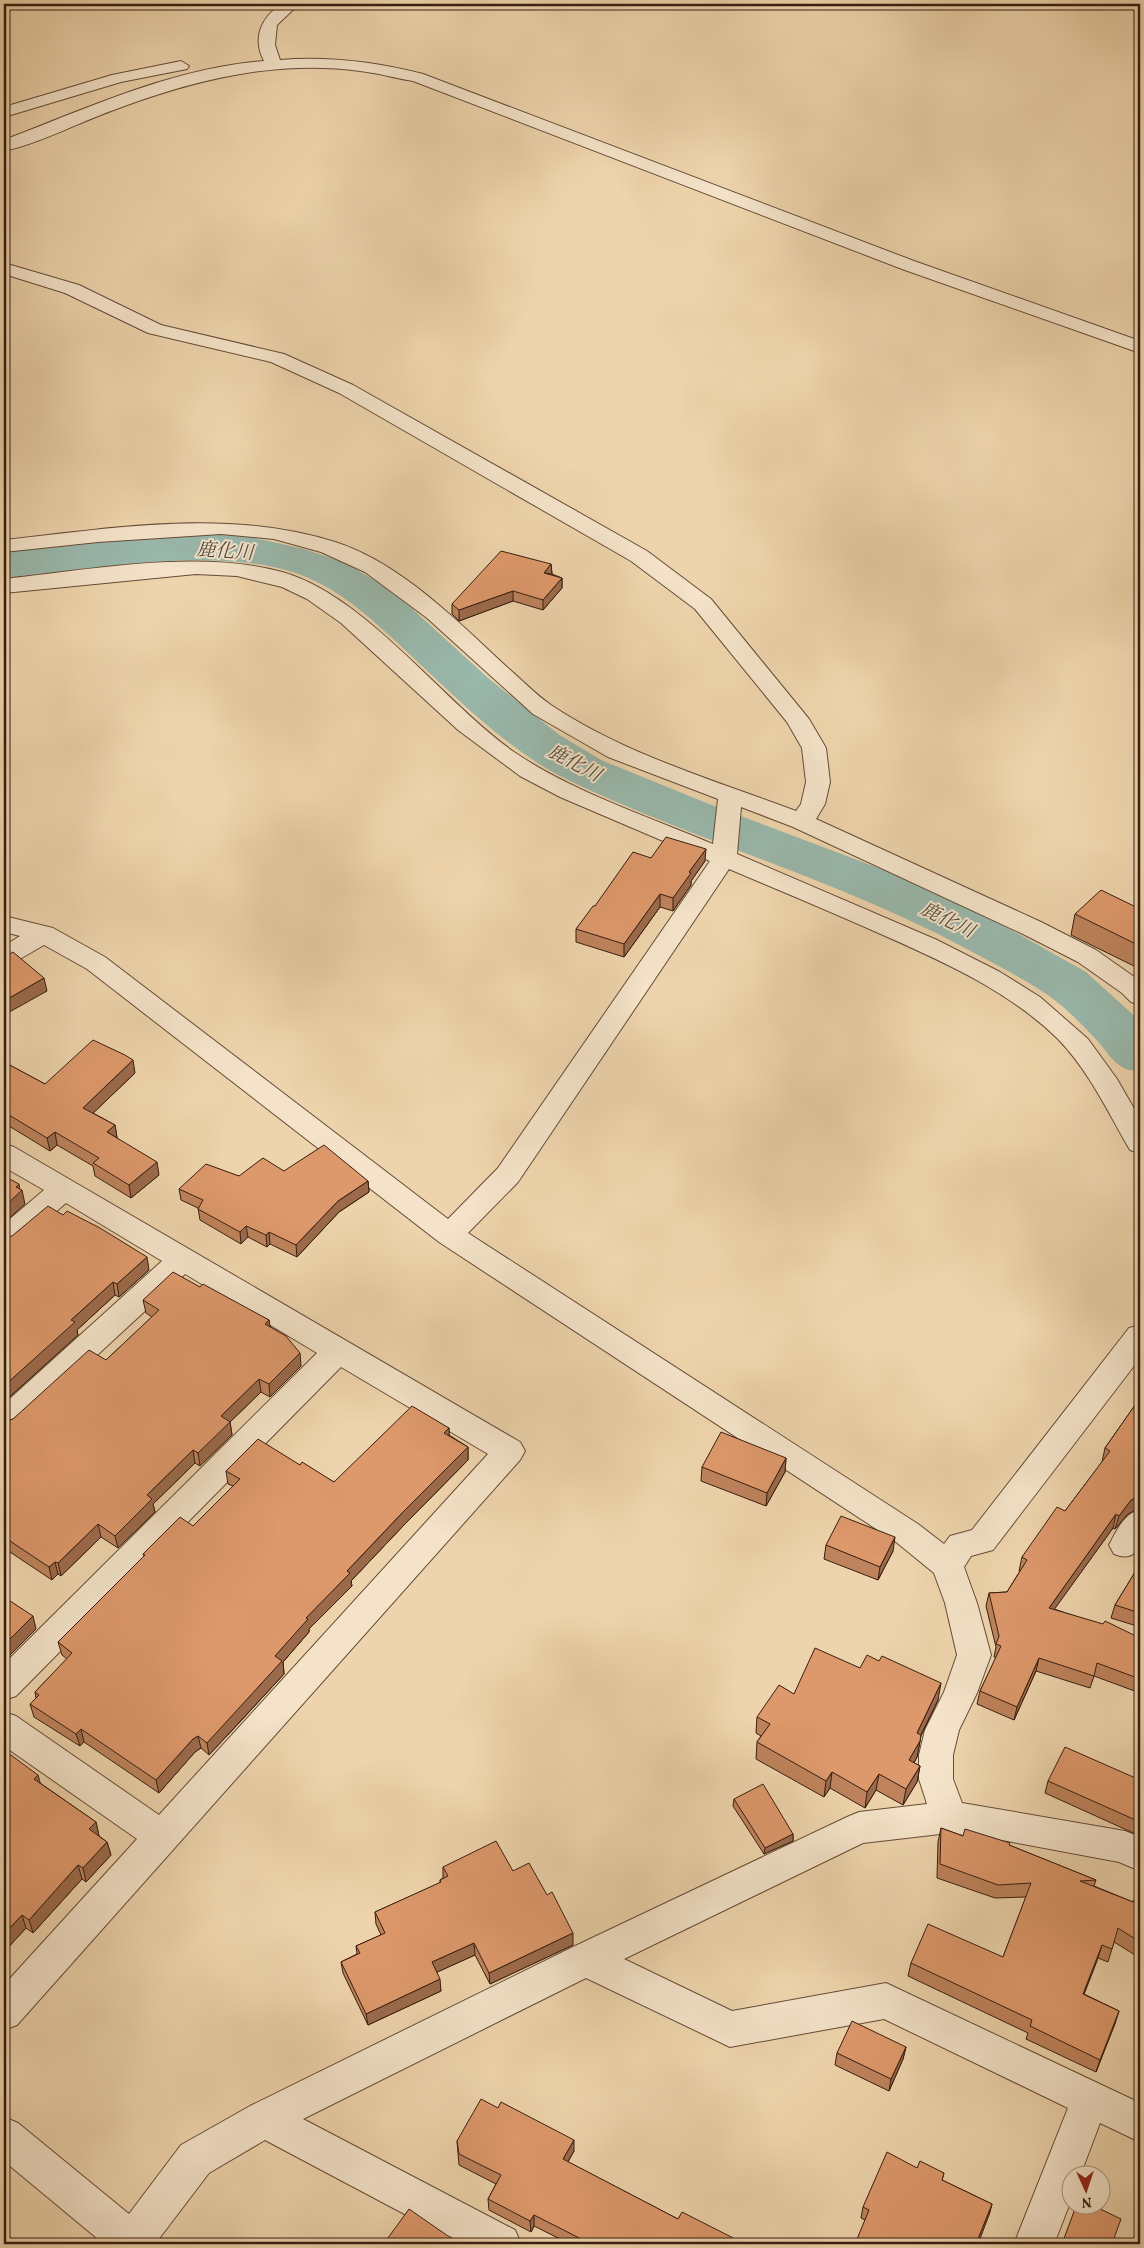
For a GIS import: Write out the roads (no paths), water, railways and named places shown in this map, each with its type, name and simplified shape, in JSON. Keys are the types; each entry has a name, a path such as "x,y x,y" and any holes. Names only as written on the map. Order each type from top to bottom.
{"street":[{"path":"272,60 266,35 268,24 278,12 291,4"},
{"path":"4,146 189,79 272,60"},
{"path":"4,112 118,78 184,66 272,60 350,64 417,77 908,265 1140,347"},
{"path":"4,268 72,289 155,329 277,358 346,389 448,449 639,556 703,604 797,719 814,748 818,782 813,804 802,822"},
{"path":"4,546 115,534 220,528 275,533 329,547 373,567 435,613 541,709 616,752 730,798 802,822 1032,928 1087,956 1131,987 1140,996"},
{"path":"4,586 141,572 207,568 257,572 296,584 327,601 392,656 451,712 525,769 724,859 851,911 946,954 980,971 1042,1012 1066,1033 1091,1060 1110,1088 1140,1143"},
{"path":"450,1235 508,1175 724,859 730,798"},
{"path":"4,924 44,934 96,963 450,1235 898,1528 948,1565 961,1603 974,1655 960,1693 942,1730 936,1755 936,1779 949,1817"},
{"path":"4,957 44,934"},
{"path":"4,1154 337,1352 509,1451 4,2012"},
{"path":"4,1240 64,1189"},
{"path":"4,1422 183,1259"},
{"path":"948,1565 961,1545 982,1541 1140,1336"},
{"path":"4,1686 337,1352"},
{"path":"4,1727 161,1836"},
{"path":"4,2136 133,2244 162,2200 195,2159 264,2119 586,1959 859,1828 949,1817 1007,1825 1125,1847 1140,1855"},
{"path":"586,1959 730,2029 886,2001 1140,2123"},
{"path":"1034,2244 1090,2099"},
{"path":"264,2119 501,2244"}],"waterway":[{"name":"鹿化川","path":"4,565 186,547 246,549 289,558 331,572 362,591 392,614 472,688 541,744 584,770 692,815 879,886 981,935 1068,984 1113,1025 1140,1054"}]}
